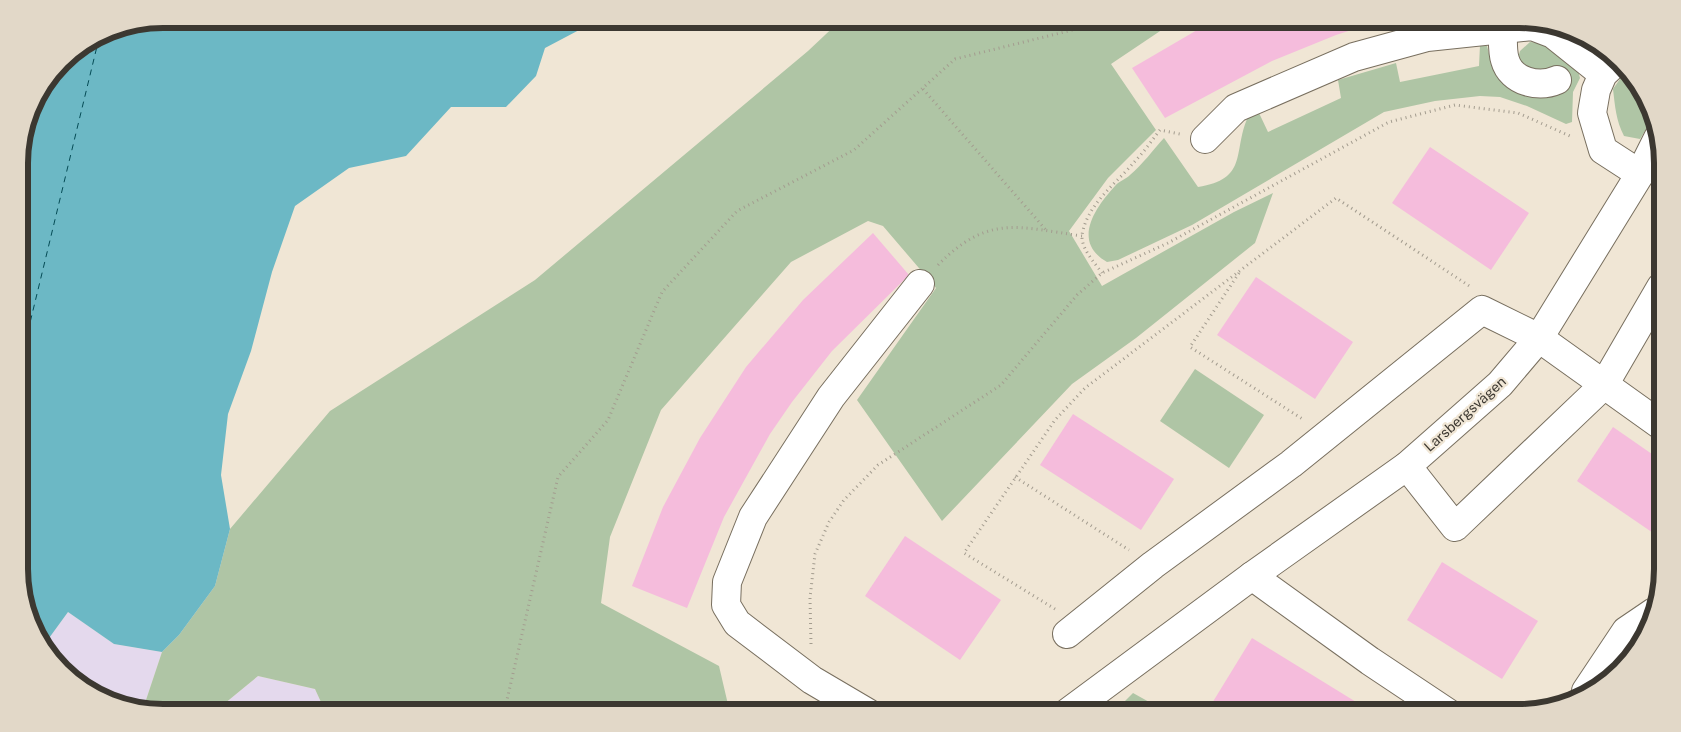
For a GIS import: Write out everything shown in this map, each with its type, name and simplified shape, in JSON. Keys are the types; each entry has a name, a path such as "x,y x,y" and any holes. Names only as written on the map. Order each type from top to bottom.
{"street":[{"path":"1205,140 1236,108 1354,57 1426,37 1518,27"},
{"path":"1503,28 1504,59 1513,75 1531,83 1549,83 1558,80"},
{"path":"1541,30 1553,34 1610,68 1596,90 1592,113 1603,150 1640,174"},
{"name":"Larsbergsvägen","path":"1079,704 1252,576 1407,466 1500,384 1538,338 1640,174 1652,149"},
{"path":"853,704 812,680 737,623 726,605 727,582 753,517 831,397 920,284"},
{"path":"1407,466 1455,528 1604,385 1654,298"},
{"path":"1073,628 1153,565 1327,435 1482,310 1538,338 1654,420"},
{"path":"1252,576 1370,661 1434,704"},
{"path":"1592,683 1626,631 1644,619"}],"path":[{"path":"506,704 558,477 608,420 662,292 737,211 854,150 955,59 1085,27"},
{"path":"923,89 1046,230"},
{"path":"812,680 810,598 815,554 829,522 839,507 878,465 1001,385 1077,295 1102,273 1168,243 1389,122 1456,105 1518,113 1603,150"},
{"path":"1102,273 1084,247 1082,236 1093,208 1122,172 1135,162 1160,130 1205,140"},
{"path":"1073,628 964,553 1015,477 1069,402 1336,198 1491,301 1490,314"},
{"path":"920,284 944,259 970,237 996,227 1046,230 1082,236"},
{"path":"1240,271 1190,347 1327,435"},
{"path":"1015,477 1153,565"}],"shaded area":[{"path":"68,612 114,644 162,652 145,703 111,694 80,677 55,652 48,640"},
{"path":"258,676 315,689 322,704 224,704"}],"green space":[{"path":"834,27 1166,27 1111,64 1156,130 1108,178 1069,231 1102,286 1234,212 1273,193 1255,243 1136,338 1072,384 942,521 857,400 936,288 883,226 868,221 791,262 661,410 610,537 601,603 719,666 728,704 322,704 315,689 258,676 224,704 145,703 162,652 179,635 215,586 230,529 330,411 535,280 808,51"},
{"path":"1530,42 1540,43 1550,48 1578,71 1580,78 1573,92 1572,122 1566,124 1527,106 1500,97 1480,96 1435,101 1384,112 1192,225 1118,260 1107,262 1096,254 1091,245 1090,225 1100,205 1117,184 1135,171 1164,138 1198,187 1214,183 1225,178 1232,171 1239,153 1247,119 1259,113 1268,132 1341,98 1338,80 1396,63 1400,82 1479,66 1480,45 1484,44 1487,46 1492,65 1498,73 1543,76 1517,61 1520,51"},
{"path":"1623,77 1626,80 1643,111 1648,126 1640,139 1624,136 1619,125 1613,89"},
{"path":"1195,369 1264,415 1229,468 1160,421"},
{"path":"1133,693 1153,704 1122,704"}],"water":[{"path":"163,27 585,27 545,48 536,76 506,107 451,107 406,156 349,168 295,206 272,272 251,351 228,414 221,475 230,529 215,586 179,635 162,652 114,644 68,612 48,640 32,604 28,569 28,154 32,128 38,111 50,88 67,67 80,55 103,41 136,30"}],"building":[{"path":"1202,27 1361,27 1272,61 1165,118 1132,68"},
{"path":"1430,147 1529,213 1491,270 1392,203"},
{"path":"873,233 909,275 832,351 792,402 770,434 724,517 687,608 632,586 663,507 700,438 746,367 803,300"},
{"path":"1256,277 1353,342 1315,399 1217,335"},
{"path":"1073,414 1174,479 1141,530 1040,465"},
{"path":"1613,427 1654,455 1654,534 1577,481"},
{"path":"905,536 1001,600 960,660 865,596"},
{"path":"1442,562 1538,621 1502,679 1407,620"},
{"path":"1252,638 1359,704 1212,704"}],"ferry route":[{"path":"28,331 98,44"}]}
